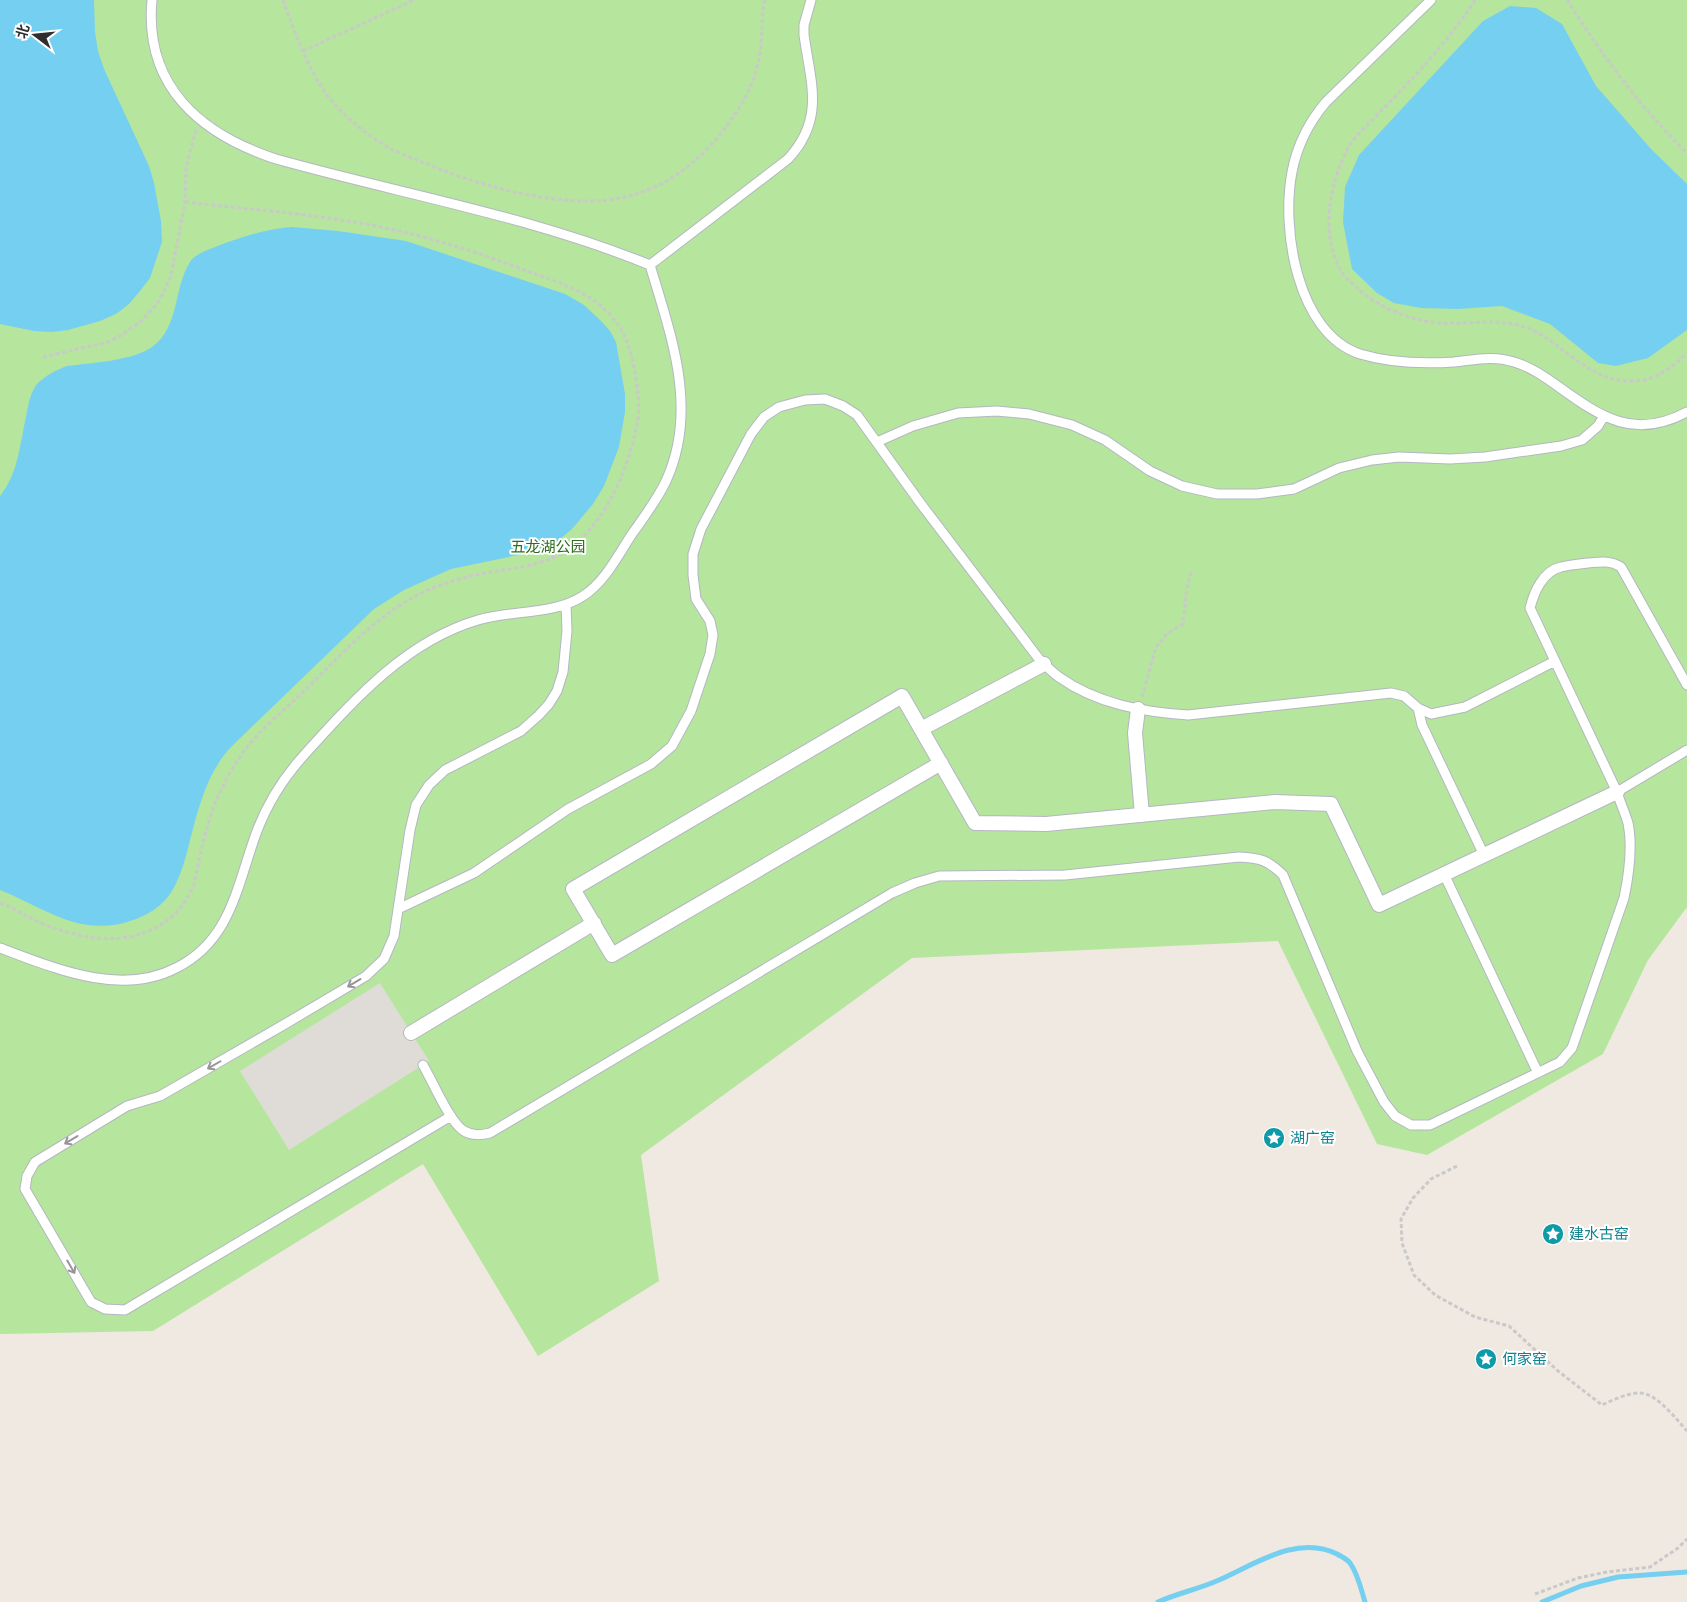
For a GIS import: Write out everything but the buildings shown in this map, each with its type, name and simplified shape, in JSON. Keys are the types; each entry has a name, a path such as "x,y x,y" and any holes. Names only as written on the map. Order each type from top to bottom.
{"street":[{"path":"921,729 1044,664"},
{"path":"941,763 612,956 574,888 902,696 941,763 974,823 1046,824 1275,802 1331,804 1379,905 1617,792"},
{"path":"1138,709 1135,733 1142,815"},
{"path":"412,1034 594,923"}],"lane":[{"path":"152,0 150,19 152,35 161,66 175,94 184,106 199,120 232,142 276,159 524,222 624,254 650,265"},
{"path":"650,265 788,159 804,139 809,127 813,104 804,35 804,25 811,0"},
{"path":"1431,0 1326,102 1303,137 1292,172 1289,210 1290,229 1296,266 1308,302 1320,324 1342,344 1358,353 1378,359 1407,362 1448,362 1496,358 1511,361 1536,370 1588,408 1622,423 1649,425 1687,412"},
{"path":"0,948 63,971 101,978 149,978 174,970 209,944 226,918 234,904 264,814 283,782 306,753 378,679 427,642 462,626 496,616 566,604 583,597 600,582 658,497 670,472 678,446 681,416 679,374 675,347 650,265"},
{"path":"398,909 474,873 568,809 651,764 672,746 691,711 710,654 713,635 710,621 696,599 693,575 693,554 701,529 751,434 764,417 779,407 804,400 825,399 843,406 857,415 921,504 1039,659 1058,677 1079,690 1124,707 1156,713 1188,715 1391,693 1404,696 1418,708 1431,714 1465,707 1555,661"},
{"path":"876,442 913,426 958,414 997,411 1028,414 1072,425 1105,440 1150,471 1182,486 1217,494 1257,494 1294,489 1339,468 1372,460 1399,457 1450,460 1561,446 1582,440 1598,426 1604,416"},
{"path":"423,1064 451,1116 463,1131 476,1136 490,1133 892,893 915,882 939,876 1065,875 1239,857 1258,858 1272,864 1283,875 1357,1051 1384,1102 1395,1116 1411,1126 1430,1125 1560,1062 1572,1048 1624,898 1628,878 1630,849 1628,823 1617,792 1530,608 1535,591 1546,576 1559,567 1606,561 1621,567 1687,685"},
{"path":"451,1116 124,1310 105,1309 91,1302 25,1189 27,1176 35,1162 127,1106 160,1096 318,1005 366,976 384,958 394,936 412,817 416,805 426,790 445,770 521,731 539,715 557,691 564,672 568,631 566,604"},
{"path":"1418,708 1422,725 1484,855"},
{"path":"1617,792 1687,750"},
{"path":"1444,874 1538,1073"}],"path":[{"path":"283,0 303,51 318,81 339,110 378,141 392,150 464,178 514,191 575,201 607,200 642,192 674,176 712,145 741,105 755,72 761,44 765,0"},
{"path":"303,51 414,0"},
{"path":"1475,0 1460,24 1442,46 1352,142 1345,154 1335,178 1330,206 1333,249 1342,273 1365,295 1404,316 1432,322 1508,323 1535,331 1587,368 1605,377 1624,382 1643,380 1662,373 1687,353"},
{"path":"1567,0 1600,50 1654,118 1687,153"},
{"path":"43,356 108,342 130,330 149,313 164,294 171,276 185,202 186,167 199,120"},
{"path":"0,903 56,928 101,940 136,937 165,923 179,911 190,894 215,803 222,787 249,745 367,630 398,606 448,582 540,563 560,555 571,548 594,524 606,507 616,489 631,453 640,401 625,336 618,324 598,303 577,289 470,250 406,233 341,220 185,202"},
{"path":"1138,709 1156,647 1166,634 1183,624 1187,588 1191,572"},
{"path":"1457,1166 1431,1179 1414,1198 1401,1219 1402,1243 1414,1275 1435,1295 1467,1313 1509,1326 1558,1371 1602,1405 1640,1392 1653,1396 1687,1431"},
{"path":"1535,1594 1578,1578 1607,1572 1650,1567 1678,1548 1687,1539"}],"green space":[{"name":"五龙湖公园","path":"0,0 1687,0 1687,907 1648,960 1603,1054 1427,1155 1377,1144 1278,941 912,958 641,1155 659,1281 538,1356 423,1164 153,1331 0,1334"}],"shaded area":[{"path":"380,983 429,1061 289,1150 240,1071"}],"water":[{"path":"0,0 94,0 95,32 98,51 104,69 149,166 154,183 161,221 162,242 150,278 129,304 116,314 100,321 68,330 52,332 34,331 0,324"},
{"path":"1510,6 1536,8 1562,24 1596,86 1651,149 1687,184 1687,330 1648,358 1616,366 1598,363 1550,324 1502,306 1458,309 1421,308 1394,303 1377,293 1352,269 1343,222 1345,187 1359,155 1483,21"},
{"path":"292,227 338,231 406,241 565,294 584,305 610,331 616,342 625,394 625,412 619,447 604,486 593,504 572,529 553,545 537,551 451,569 404,590 374,609 231,747 216,768 205,790 178,879 172,891 159,906 130,921 104,926 67,920 0,890 0,496 15,468 31,395 40,381 67,366 123,358 144,352 152,347 161,339 172,318 181,284 190,262 204,251 253,234"}],"waterway":[{"path":"1158,1602 1211,1583 1262,1559 1292,1549 1307,1547 1337,1554 1349,1562 1353,1567 1365,1602"},
{"path":"1542,1602 1581,1586 1618,1577 1687,1572"}],"place":[{"name":"湖广窑","path":"1274,1138"},
{"name":"建水古窑","path":"1553,1234"},
{"name":"何家窑","path":"1486,1359"}]}
